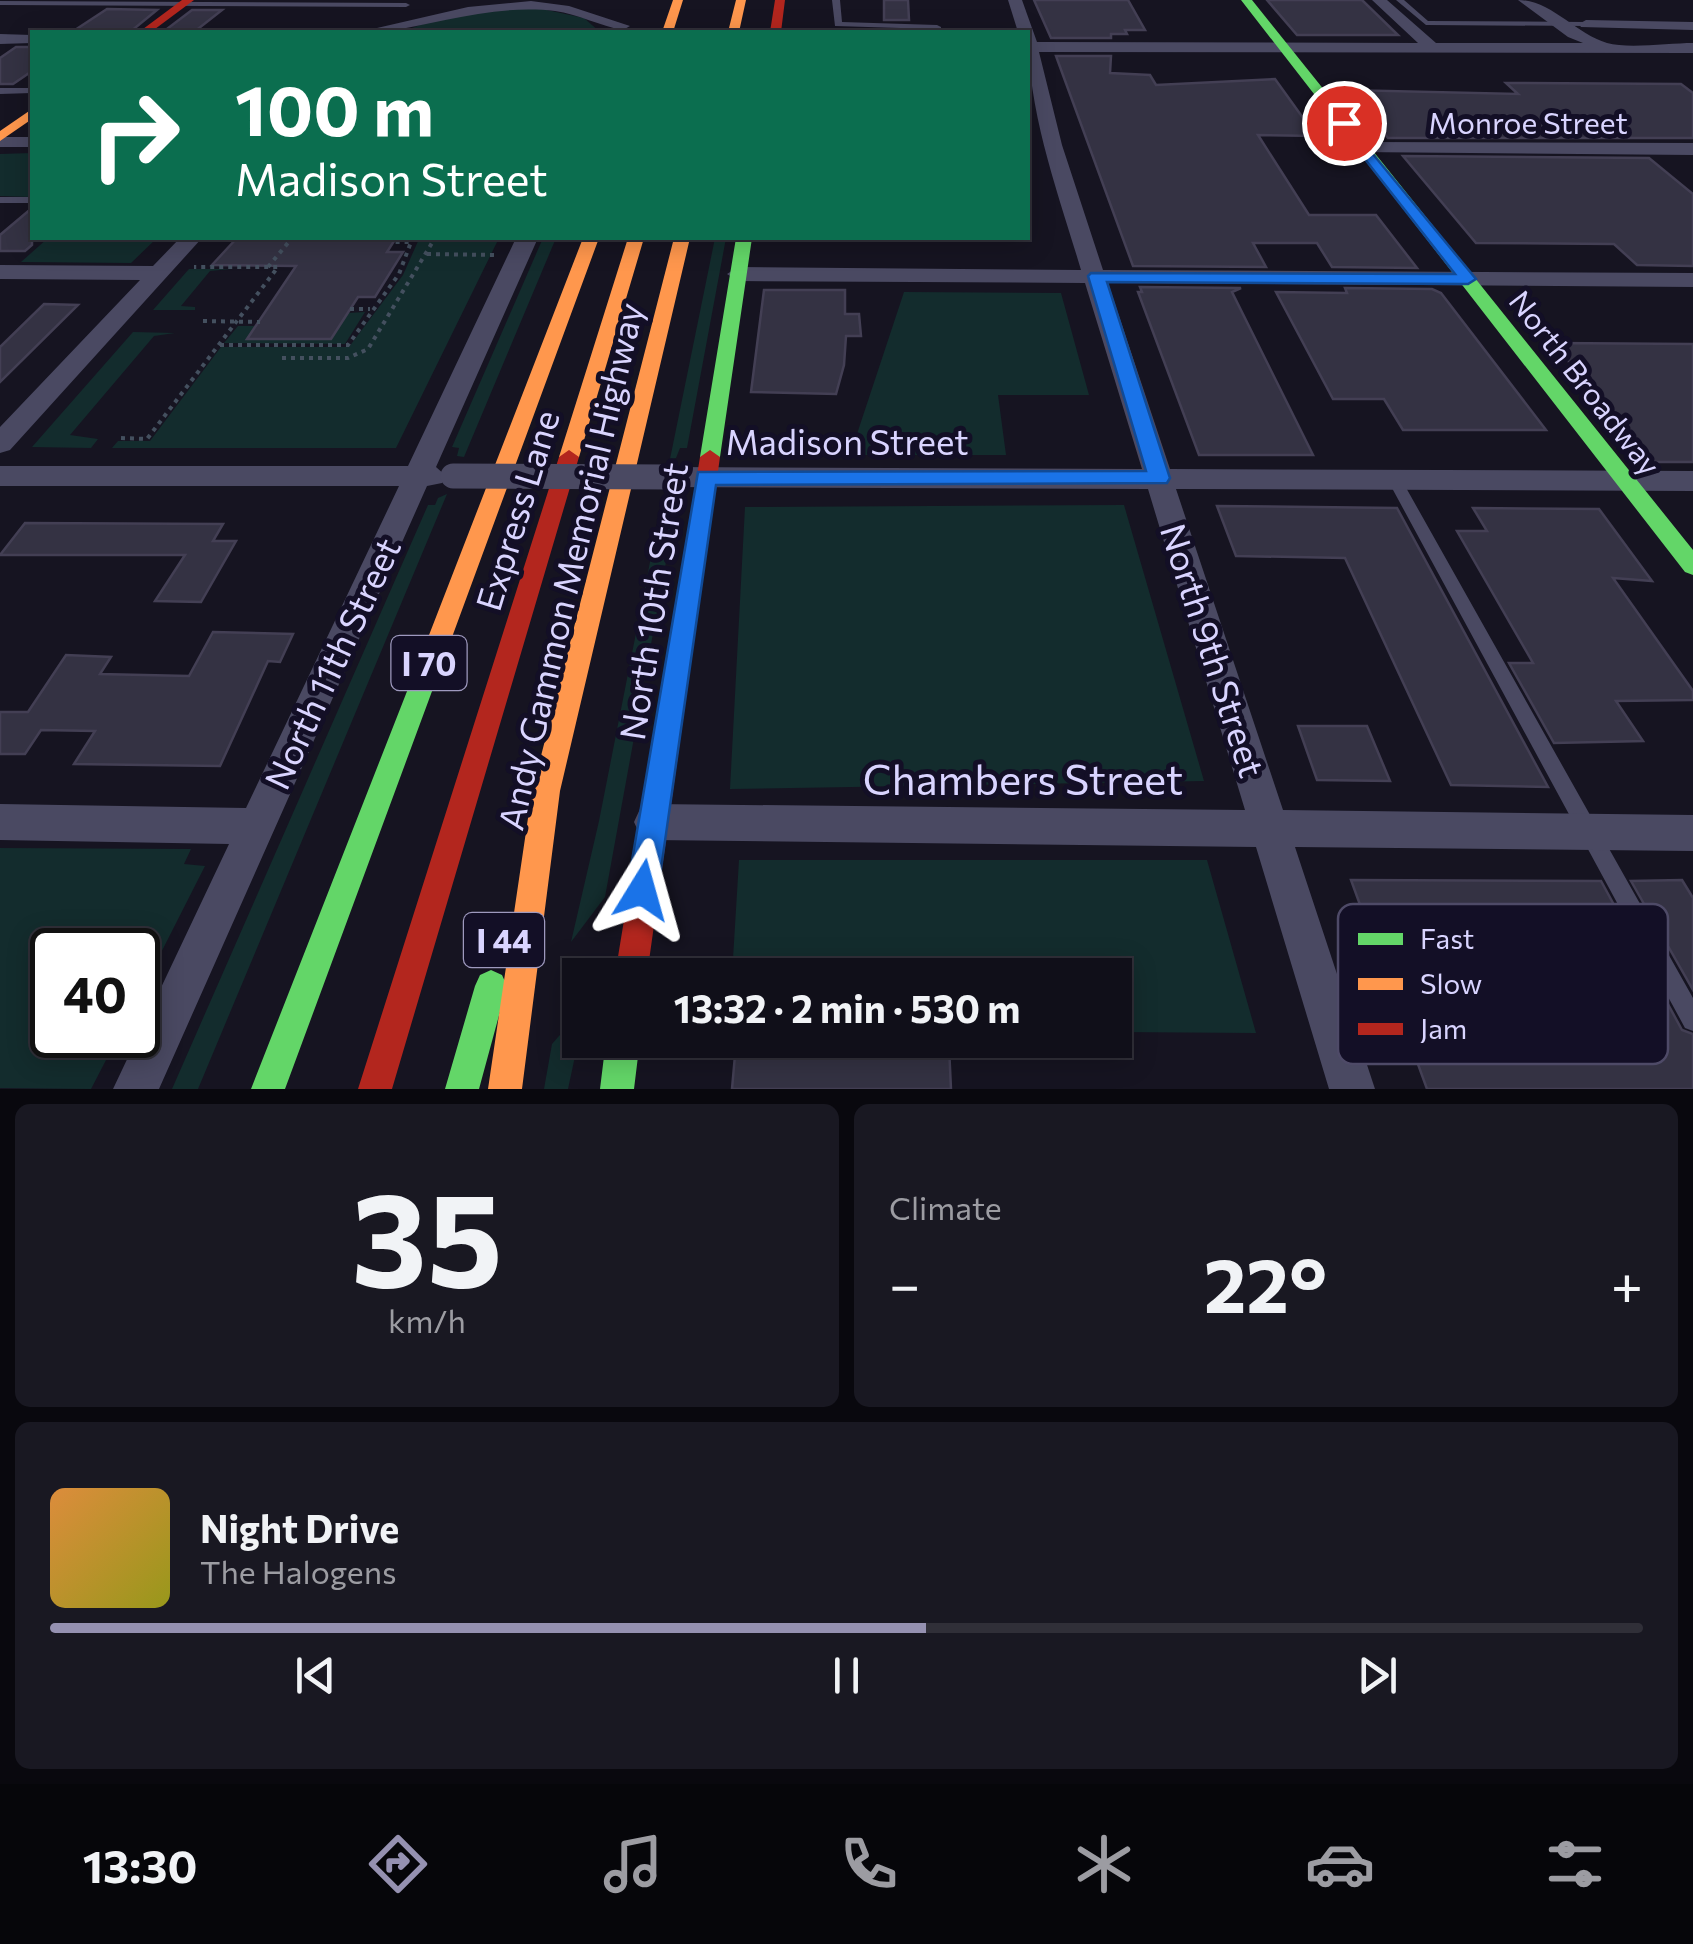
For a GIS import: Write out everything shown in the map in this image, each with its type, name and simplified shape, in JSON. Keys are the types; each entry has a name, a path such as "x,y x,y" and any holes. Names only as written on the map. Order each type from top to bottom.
{"main road":[{"path":"650,30 654,0"},
{"path":"668,30 678,0"},
{"path":"734,30 741,0"},
{"path":"776,30 780,0"},
{"name":"North Broadway","path":"1246,0 1693,566"},
{"path":"147,30 186,2"},
{"path":"0,139 30,115"},
{"name":"Andy Gammon Memorial Highway","path":"268,1089 590,240"},
{"name":"Express Lane","path":"374,1089 635,240"},
{"name":"Andy Gammon Memorial Highway","path":"505,1089 546,791 682,240"},
{"name":"North 10th Street","path":"632,958 744,240"},
{"name":"I 44","path":"462,1089 546,791"},
{"path":"618,1089 621,1058"}],"street":[{"name":"North 9th Street","path":"1015,0 1025,30"},
{"path":"1379,0 1432,48"},
{"path":"1525,0 1560,25 1608,48"},
{"path":"1552,0 1602,35 1608,48"},
{"path":"382,30 409,2"},
{"path":"382,30 448,12 522,4 574,10 624,24"},
{"path":"1586,24 1693,26"},
{"path":"0,39 30,40"},
{"path":"1030,41 1284,48 1693,48"},
{"path":"0,49 30,49"},
{"name":"North 9th Street","path":"1030,49 1053,145 1338,1044"},
{"path":"0,139 30,142"},
{"path":"1030,145 1053,145"},
{"name":"Monroe Street","path":"1364,148 1689,152"},
{"path":"0,444 189,240"},
{"name":"North 11th Street","path":"136,1089 257,826 436,476 523,246"},
{"path":"0,272 158,273"},
{"path":"738,274 1693,280"},
{"name":"Madison Street","path":"0,476 1693,481"},
{"path":"0,822 257,826"},
{"name":"Chambers Street","path":"652,822 1693,833"},
{"name":"North 9th Street","path":"1344,1064 1352,1089"}],"lane":[{"path":"836,0 838,24 937,26 937,30"},
{"path":"1400,0 1426,23 1586,24"},
{"path":"0,3 409,2"},
{"path":"0,91 30,91"},
{"path":"0,200 30,200"},
{"path":"1393,478 1627,904"},
{"path":"1668,976 1693,1020"}],"path":[{"path":"268,268 290,240"},
{"path":"282,358 359,356 368,349 433,240"},
{"path":"220,345 348,345 370,309 399,274 411,242 394,242"},
{"path":"425,254 523,246"},
{"path":"270,252 280,253"},
{"path":"121,438 146,439 278,268 188,267"},
{"path":"350,309 370,309"},
{"path":"202,322 260,322"}],"green space":[{"path":"533,7 584,18 598,30 407,30 448,15"},
{"path":"30,153 30,197 0,196 0,154"},
{"path":"46,240 155,240 131,263 21,262"},
{"path":"419,240 498,240 396,448 112,448 118,441 150,441 221,347 349,347 403,275"},
{"path":"542,240 555,240 464,457 457,456 459,448 452,447"},
{"path":"715,240 726,240 687,448 680,448 676,458 670,459"},
{"path":"189,269 231,269 210,271 181,306 195,310 153,310"},
{"path":"904,292 1061,293 1089,395 998,395 1006,455 850,455"},
{"path":"365,312 345,344 224,343 238,326 257,326 249,339 331,339 348,313"},
{"path":"133,332 175,333 154,336 70,435 98,439 91,448 32,447"},
{"path":"447,494 198,1089 172,1089 428,505 435,505 438,498"},
{"path":"663,496 670,498 669,506 676,507 605,897 571,942 599,821"},
{"path":"1124,505 1204,781 730,789 745,507"},
{"path":"0,848 191,849 184,864 205,866 160,955 160,928 30,928 30,1058 107,1058 91,1089 0,1088"},
{"path":"739,860 1207,860 1256,1033 1132,1032 1132,958 733,958"},
{"path":"562,1033 562,1058 575,1058 568,1089 544,1089 552,1044"}],"building":[{"path":"884,0 908,0 909,20 884,20"},
{"path":"1034,0 1128,0 1145,30 1125,30 1127,34 1111,34 1111,38 1051,38"},
{"path":"1267,0 1362,0 1398,35 1297,35"},
{"path":"107,9 157,10 132,30 75,30"},
{"path":"192,10 222,10 197,30 166,30"},
{"path":"16,47 30,47 30,72 13,84 0,84 0,58"},
{"path":"1056,56 1111,56 1110,73 1150,75 1156,85 1275,79 1316,136 1258,135 1309,215 1376,215 1417,268 1332,267 1317,243 1253,243 1266,267 1133,266"},
{"path":"1506,83 1681,84 1693,93 1693,138 1388,138 1347,90 1518,94"},
{"path":"1403,156 1649,158 1693,194 1693,266 1637,265 1614,244 1476,243"},
{"path":"30,210 32,245 25,251 0,251 0,235"},
{"path":"235,240 395,240 387,252 403,252 375,297 358,297 331,339 247,339 296,266 212,265"},
{"path":"1140,287 1241,288 1232,292 1313,455 1199,455 1138,292 1142,292"},
{"path":"1345,288 1432,289 1441,293 1546,430 1403,430 1384,399 1333,399 1276,292 1347,293"},
{"path":"764,290 845,290 845,314 859,314 861,336 846,336 836,394 751,392"},
{"path":"44,304 78,305 0,382 0,347"},
{"path":"1553,343 1693,344 1693,462 1653,462"},
{"path":"1217,506 1397,508 1548,787 1451,785 1345,558 1236,556"},
{"path":"1473,508 1599,509 1652,581 1613,578 1693,691 1693,700 1616,701 1643,741 1554,743 1509,663 1533,663 1457,531 1487,531"},
{"path":"25,523 223,524 213,541 236,541 201,602 155,601 185,555 0,555"},
{"path":"213,632 293,634 280,662 268,661 220,766 74,764 95,731 41,730 25,754 0,754 0,712 28,712 66,655 111,657 100,674 189,676"},
{"path":"1298,726 1367,726 1390,781 1317,780"},
{"path":"1351,880 1601,881 1614,904 1360,904"},
{"path":"1682,880 1693,898 1693,990 1668,946 1668,904 1644,904 1631,881"},
{"path":"1668,1004 1682,1030 1693,1034 1693,1089 1427,1089 1418,1064 1668,1064"},
{"path":"735,1058 950,1058 951,1089 732,1089"}],"traffic: fast":[{"path":"1246,0 1693,566"},
{"path":"710,457 744,240"},
{"path":"268,1089 436,648"},
{"path":"462,1089 491,986"},
{"path":"617,1089 621,1058"}],"traffic: slow":[{"path":"668,30 678,0"},
{"path":"734,30 741,0"},
{"path":"0,137 30,114"},
{"path":"436,648 590,240"},
{"path":"569,457 635,240"},
{"path":"505,1089 546,791 682,240"}],"traffic: jam":[{"path":"147,30 189,0"},
{"path":"776,30 780,0"},
{"path":"375,1089 569,457"},
{"path":"634,958 710,457"}],"route":[{"path":"642,890 706,478 1159,478 1097,276 1468,279 1344,123"}]}
